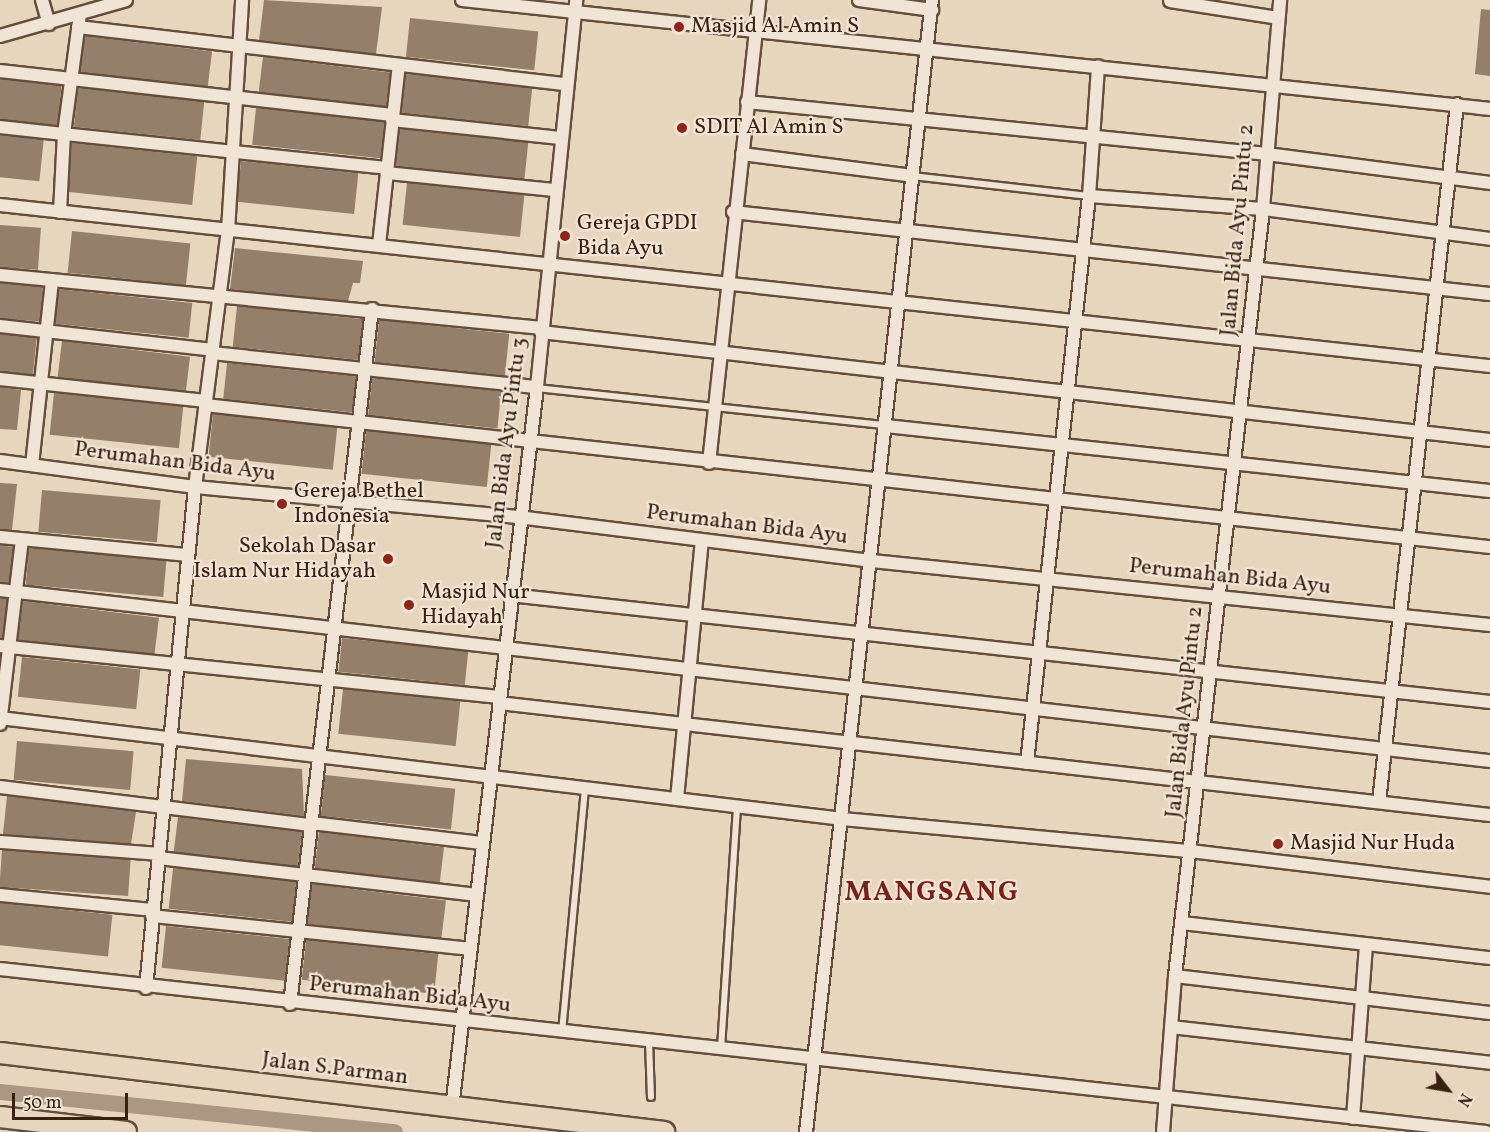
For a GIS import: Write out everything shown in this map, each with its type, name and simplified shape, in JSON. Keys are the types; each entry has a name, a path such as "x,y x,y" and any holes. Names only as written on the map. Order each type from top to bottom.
{"main road":[{"name":"Jalan S.Parman","path":"0,1053 664,1132"},
{"path":"0,1117 126,1132"}],"street":[{"path":"42,0 49,24"},
{"path":"0,36 49,24 126,0"},
{"path":"146,988 195,488 228,231 242,0"},
{"path":"462,0 573,14 1272,83 1490,109"},
{"name":"Jalan Bida Ayu Pintu 3","path":"452,1108 491,776 518,517 537,387 560,138 576,0"},
{"path":"709,463 730,284 733,212 742,154 759,0"},
{"path":"806,1132 817,1060 917,123 932,5 859,0"},
{"name":"Jalan Bida Ayu Pintu 2","path":"1163,1132 1175,976 1263,209 1280,0"},
{"path":"1170,1 1278,18"},
{"path":"60,212 64,134 80,14"},
{"path":"78,27 566,84"},
{"path":"379,245 399,65"},
{"path":"1027,763 1045,579 1089,196 1098,66"},
{"path":"0,71 560,138"},
{"path":"747,102 917,123 1267,154 1490,183"},
{"path":"1379,802 1388,690 1425,357 1457,104"},
{"path":"0,127 555,190"},
{"path":"742,154 913,176"},
{"path":"1089,196 1263,209 1490,239"},
{"path":"0,205 228,231 548,261 898,304 1425,357 1490,366"},
{"path":"733,212 1083,253 1257,266 1490,294"},
{"path":"0,275 219,297 372,309 721,353 1067,390 1490,440"},
{"path":"32,465 52,280"},
{"path":"290,1004 319,756 353,503 372,309"},
{"path":"0,326 537,387"},
{"path":"0,379 361,422 529,438 709,463 1490,547"},
{"path":"886,426 1490,491"},
{"name":"Perumahan Bida Ayu","path":"0,461 195,488 518,517 872,561 1490,625"},
{"path":"0,537 188,555"},
{"path":"0,724 5,646 16,592 22,540"},
{"path":"677,799 702,541"},
{"path":"0,590 336,627 857,693 1204,727 1490,761"},
{"path":"510,595 694,618 1490,702"},
{"path":"5,646 499,700 851,745 1490,815"},
{"path":"0,718 843,819 1190,851 1490,887"},
{"path":"0,787 163,804 311,824 482,843"},
{"path":"0,842 158,856 304,877 476,895"},
{"path":"0,896 298,932 470,949"},
{"path":"1182,923 1490,958"},
{"path":"1353,1118 1366,944"},
{"name":"Perumahan Bida Ayu","path":"0,969 290,1004 1486,1132"},
{"path":"1175,976 1490,1013"},
{"path":"1171,1027 1490,1063"}],"lane":[{"path":"913,176 1089,196"},
{"path":"537,387 714,410 886,426"},
{"path":"562,1032 585,787"},
{"path":"721,1049 738,806"},
{"path":"649,1041 651,1096"}],"building":[{"path":"264,0 382,7 376,54 259,40"},
{"path":"1481,9 1490,10 1490,76 1475,74"},
{"path":"410,18 538,31 534,70 406,57"},
{"path":"85,36 212,52 208,87 81,72"},
{"path":"263,57 390,73 386,107 259,92"},
{"path":"406,74 532,87 528,126 402,113"},
{"path":"0,79 62,85 57,125 0,119"},
{"path":"78,88 204,101 200,140 74,127"},
{"path":"256,108 384,121 380,158 252,145"},
{"path":"400,129 528,142 524,179 396,166"},
{"path":"0,135 44,140 39,181 0,177"},
{"path":"72,143 197,156 192,205 67,192"},
{"path":"241,161 358,173 354,214 237,202"},
{"path":"407,183 524,195 520,237 403,225"},
{"path":"0,225 41,228 38,270 0,267"},
{"path":"72,231 190,243 186,285 68,273"},
{"path":"235,248 363,261 360,283 353,283 348,301 230,289"},
{"path":"0,283 43,287 40,322 0,318"},
{"path":"59,289 192,303 189,338 55,324"},
{"path":"237,306 363,319 359,360 233,347"},
{"path":"379,320 509,334 505,375 375,362"},
{"path":"0,334 37,338 33,375 0,371"},
{"path":"62,341 190,357 186,392 58,377"},
{"path":"227,363 356,377 353,412 223,399"},
{"path":"372,378 501,392 497,428 368,415"},
{"path":"0,387 21,390 17,430 0,429"},
{"path":"54,393 183,407 179,448 50,435"},
{"path":"213,414 337,427 333,470 209,457"},
{"path":"366,431 491,444 487,487 362,474"},
{"path":"0,483 17,484 12,530 0,529"},
{"path":"42,490 161,500 157,542 38,532"},
{"path":"0,545 13,547 9,583 0,582"},
{"path":"29,548 166,560 163,597 26,585"},
{"path":"0,598 7,599 2,638 0,638"},
{"path":"23,601 159,618 154,656 18,640"},
{"path":"342,638 468,651 465,685 338,672"},
{"path":"22,657 140,669 136,709 18,697"},
{"path":"343,689 460,701 456,746 338,734"},
{"path":"17,741 134,751 130,790 14,780"},
{"path":"186,759 302,769 304,816 182,801"},
{"path":"325,775 455,789 451,829 321,816"},
{"path":"7,796 136,812 131,844 3,834"},
{"path":"178,817 302,832 298,867 174,852"},
{"path":"319,832 444,847 440,883 315,868"},
{"path":"2,850 131,859 128,896 0,887"},
{"path":"173,868 296,881 292,922 169,909"},
{"path":"312,884 446,900 441,940 307,924"},
{"path":"0,903 112,915 108,957 0,945"},
{"path":"166,926 289,939 285,981 162,968"},
{"path":"306,940 438,954 434,994 302,980"}],"waterway":[{"path":"0,1092 395,1132"}],"place":[{"name":"Masjid Al Amin S","path":"679,27"},
{"name":"SDIT Al Amin S","path":"682,128"},
{"name":"Gereja GPDI Bida Ayu","path":"565,236"},
{"name":"Gereja Bethel Indonesia","path":"282,504"},
{"name":"Sekolah Dasar Islam Nur Hidayah","path":"388,559"},
{"name":"Masjid Nur Hidayah","path":"409,605"},
{"name":"Masjid Nur Huda","path":"1278,844"}],"district":[{"name":"MANGSANG","path":"932,893"}]}
